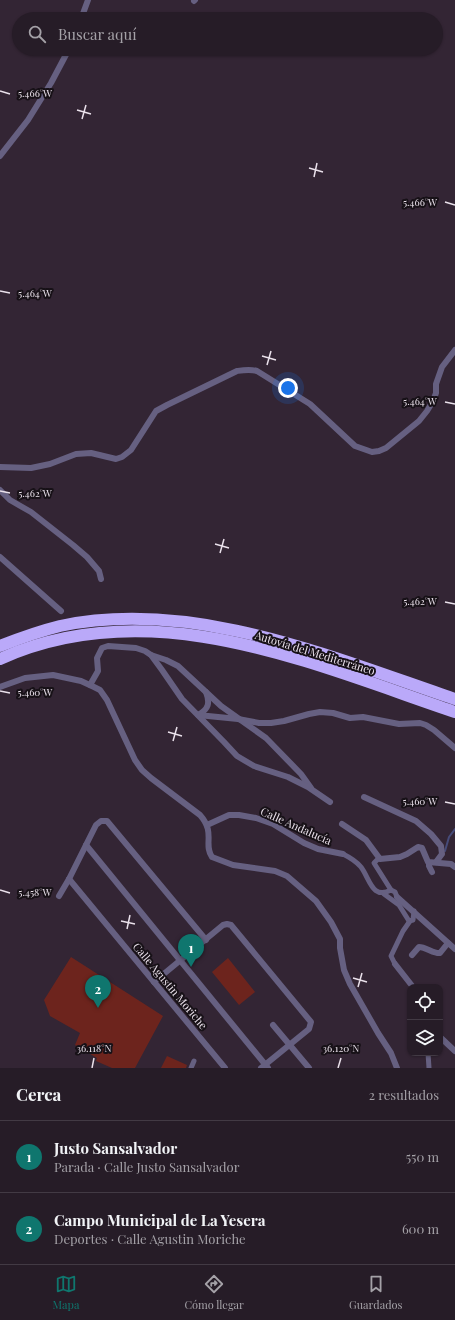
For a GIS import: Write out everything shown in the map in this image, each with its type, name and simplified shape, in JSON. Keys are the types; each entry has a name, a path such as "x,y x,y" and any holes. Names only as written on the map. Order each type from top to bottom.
{"highway":[{"name":"Autovía del Mediterráneo","path":"0,646 31,634 67,625 118,619 195,623 245,633 301,648 455,712"},
{"name":"Autovía del Mediterráneo","path":"0,659 33,646 77,635 118,631 164,631 213,638 352,670 455,699"}],"street":[{"path":"84,12 88,0"},
{"path":"0,156 28,120 51,83 65,56"},
{"path":"0,467 31,468 50,464 76,454 91,453 116,459 122,458 131,450 156,411 167,404 237,371 244,370 257,372 310,404 355,446 372,452 379,451 386,448 419,421 427,411 434,401 436,384 442,367 455,350"},
{"path":"0,490 10,500 31,512 87,557 99,571 101,579"},
{"path":"0,557 61,611"},
{"path":"90,685 98,671 98,654 105,646 136,648 145,651 151,656 182,699 237,756 254,766 288,777 313,790 330,802"},
{"path":"151,656 166,660 178,666 221,706 266,738 301,774 313,790"},
{"path":"0,687 25,678 53,675 81,681 100,690 107,700 135,760 142,770 206,821 209,829 209,852 212,857 233,866 274,871 287,876 316,901 331,922 340,939 344,970 350,984 391,1053 397,1068"},
{"path":"198,715 204,712 207,708 208,703 206,692"},
{"path":"198,715 238,719 248,722 271,723 320,712 333,713 350,718 363,717 399,724 420,723 434,730 455,748"},
{"path":"364,797 422,825 441,846 442,854 436,862"},
{"name":"Calle Andalucía","path":"208,825 229,815 250,817 273,824 304,843 318,849 343,854 350,857 360,866 374,890 378,893 384,894 399,905 407,920 410,921"},
{"path":"59,896 98,822 104,821 110,823 206,940"},
{"path":"342,824 366,840 379,858"},
{"path":"86,845 180,961 265,1067 307,1031 311,1025 310,1020 233,927 227,924 223,925 206,940 180,961 154,982"},
{"path":"432,872 422,848 418,847 400,857 379,858 374,863 391,890 395,892 398,897 455,949"},
{"path":"429,863 436,862 451,864 455,867"},
{"name":"Calle Agustin Moriche","path":"69,879 225,1068"},
{"path":"384,894 391,890"},
{"path":"411,984 392,960 391,956 403,931 410,921 413,920 414,911"},
{"path":"412,955 416,948 420,946 436,953 440,953 448,943"},
{"path":"273,1025 309,1068"},
{"path":"443,1040 455,1051"},
{"path":"428,1056 429,1068"},
{"path":"191,1068 194,1061"}],"shaded area":[{"path":"71,957 163,1016 135,1068 112,1068 96,1061 97,1058 75,1045 80,1033 50,1016 44,1000"},
{"path":"228,958 255,992 239,1005 212,972"},
{"path":"167,1056 187,1065 186,1068 161,1068"}],"waterway":[{"path":"445,851 449,837 455,829"}],"place":[{"name":"Justo Sansalvador","path":"191,967"},
{"name":"Campo Municipal de La Yesera","path":"98,1008"}]}
